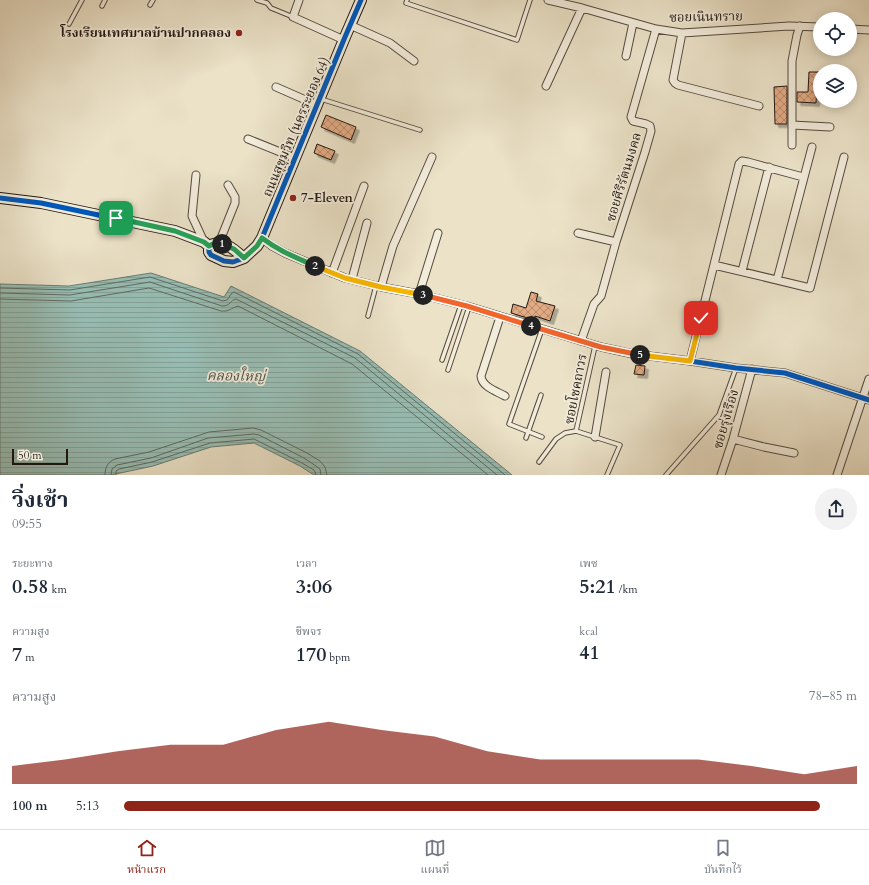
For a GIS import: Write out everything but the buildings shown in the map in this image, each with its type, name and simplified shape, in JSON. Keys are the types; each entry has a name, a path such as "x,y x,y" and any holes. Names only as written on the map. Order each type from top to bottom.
{"street":[{"path":"299,0 293,18 344,40"},
{"name":"ถนนสุขุมวิท (นครระยอง 64)","path":"244,258 257,246 262,238 361,0"},
{"name":"ซอยเนินทราย","path":"548,0 656,29 682,33 788,26 813,27"},
{"path":"546,86 582,8"},
{"path":"626,56 634,23"},
{"path":"350,25 390,43 414,61"},
{"path":"792,145 792,61 800,26"},
{"name":"ซอยศิริรัตนมงคล","path":"581,342 594,304 600,296 651,131 650,126 633,121 631,117 656,29"},
{"path":"857,29 869,30"},
{"path":"682,33 673,80 674,83 759,106"},
{"path":"276,87 319,102"},
{"path":"792,125 830,127"},
{"path":"248,139 294,158"},
{"path":"777,280 812,147"},
{"path":"379,287 393,246 432,157"},
{"path":"714,265 810,288 844,157"},
{"path":"690,361 739,164 742,161 748,162 804,177"},
{"path":"742,272 769,168"},
{"path":"0,198 41,203 175,231 207,244 219,243 234,249 244,258 233,262 224,261 211,255 209,252 207,244 192,216 196,175"},
{"path":"219,243 235,203 235,197 228,185"},
{"path":"332,273 364,186"},
{"path":"352,279 367,223"},
{"path":"419,294 438,233"},
{"path":"578,233 616,242"},
{"path":"262,238 272,246 285,253 332,273 379,287 419,294 461,304 595,346 633,354 785,373 866,398"},
{"path":"500,317 481,376 481,381 484,385 505,396"},
{"name":"ซอยรุ่งเรือง","path":"721,475 734,439 752,369"},
{"path":"595,437 606,372"},
{"path":"837,475 866,398 869,379"},
{"path":"734,439 794,453"}],"lane":[{"path":"69,24 82,0"},
{"path":"102,6 105,0"},
{"path":"150,5 153,0"},
{"path":"257,0 267,3 272,8 293,18"},
{"path":"407,0 406,3 517,40 530,0"},
{"path":"319,102 420,130"},
{"path":"368,316 379,287"},
{"path":"442,360 461,304"},
{"path":"448,370 469,307"},
{"path":"542,329 509,424 542,437"},
{"name":"ซอยโชคถาวร","path":"595,346 576,431 620,445 607,475"},
{"path":"666,475 719,415 736,368"},
{"path":"526,438 541,395"},
{"path":"539,462 556,439 566,433 576,431"}],"water":[{"name":"คลองใหญ่","path":"151,273 224,297 231,286 360,351 512,475 314,475 300,466 254,443 211,447 153,466 111,475 0,475 0,284 69,286"}],"cycle path":[{"path":"0,198 41,203 175,231 204,242 209,246 209,252 211,255 224,261 233,262 244,258 257,246 262,238 361,0"},
{"path":"262,238 272,246 285,253 345,278 467,306 601,347 633,354 785,373 869,400"}],"place":[{"name":"โรงเรียนเทศบาลบ้านปากคลอง","path":"239,33"},
{"name":"7-Eleven","path":"293,198"}],"route":[{"path":"116,218 175,231 204,242 209,246 214,243 219,243 234,249 244,258 257,246 262,238 272,246 285,253 345,278 467,306 595,346 633,354 690,361 701,318"}]}
